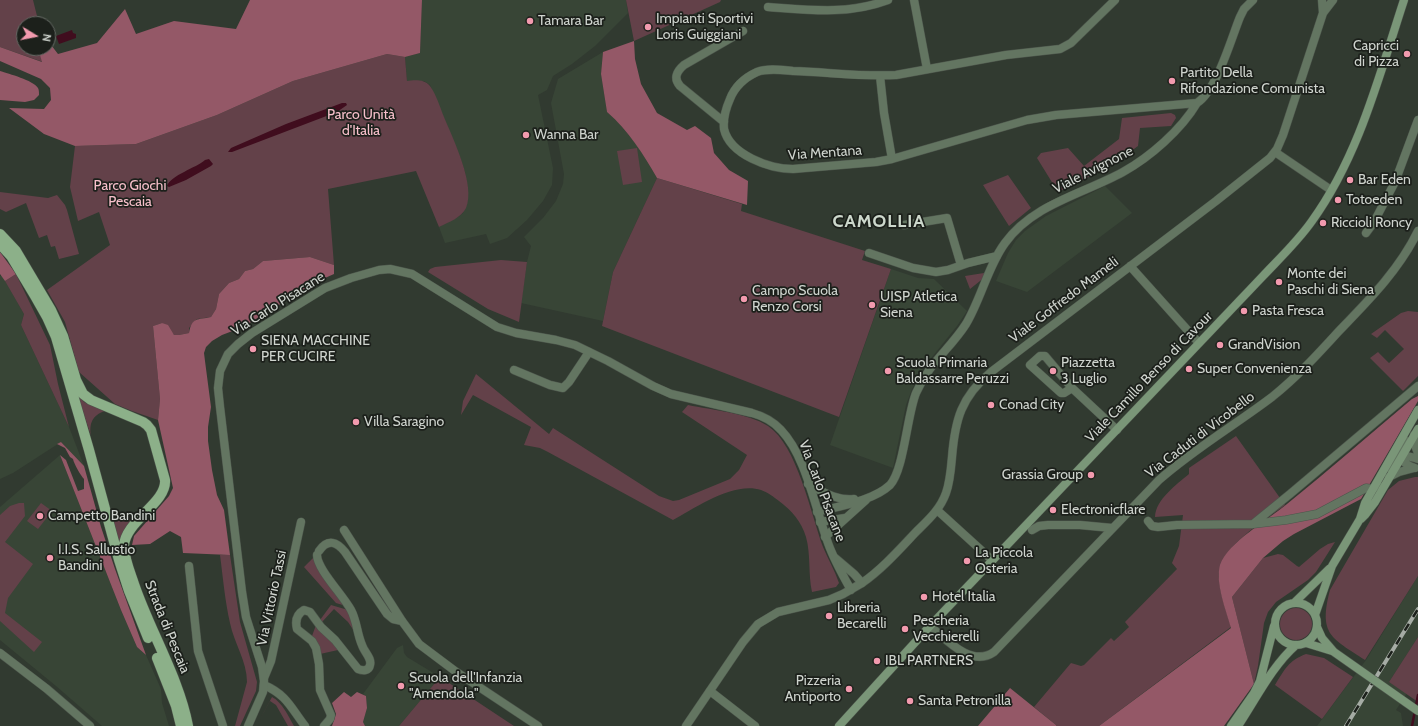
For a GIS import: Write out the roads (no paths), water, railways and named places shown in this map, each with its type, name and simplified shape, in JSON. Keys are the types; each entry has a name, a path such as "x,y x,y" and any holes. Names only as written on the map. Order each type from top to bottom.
{"main road":[{"name":"Viale Camillo Benso di Cavour","path":"839,726 992,560 1298,239 1312,221 1348,161 1359,136 1404,0"},
{"name":"Strada di Pescaia","path":"0,234 16,251 51,310 63,336 76,380 83,394 91,400 143,422 151,430 165,480 165,485 162,493 128,533 125,539 124,550 136,589 182,700 188,726"},
{"name":"Strada di Pescaia","path":"0,244 11,256 35,296 47,317 57,341 121,568 133,602 173,697 181,726"},
{"path":"1418,410 1373,489 1363,508 1360,519 1332,566 1315,615 1317,627 1322,638 1334,652 1418,711"},
{"path":"1360,519 1370,510 1416,432"},
{"path":"1231,726 1254,693 1260,681 1274,626 1274,620 1280,610 1284,606 1295,602 1332,566"},
{"path":"1295,602 1307,606 1315,615"},
{"path":"1274,626 1282,640 1291,645 1306,643 1334,652"},
{"path":"1306,643 1315,633 1317,627"},
{"path":"1238,726 1278,663 1296,645"}],"street":[{"path":"768,7 826,11 845,10 865,7 888,0"},
{"path":"914,0 927,69"},
{"path":"743,31 684,65 678,71 676,77 680,86 724,122 728,104 735,88 746,78 758,72 768,70 880,76 896,75 1006,55 1054,50 1063,48 1071,43 1115,0"},
{"path":"1196,103 1205,96 1213,85 1240,17 1244,9 1253,0"},
{"name":"Viale Goffredo Mameli","path":"1322,0 1323,13"},
{"name":"Viale Goffredo Mameli","path":"686,726 748,634 761,622 780,611 825,601 851,590 862,583 884,565 937,510 945,496 949,482 956,423 963,406 972,391 991,372 1262,165 1275,152 1283,135 1323,13 1333,0"},
{"path":"880,76 884,113 892,159"},
{"name":"Via Mentana","path":"724,122 726,135 735,147 742,153 759,162 775,167 793,169 820,168 892,159 1027,120 1056,115 1196,103"},
{"name":"Viale Avignone","path":"817,512 868,498 891,484 897,472 912,404 920,384 934,362 965,325 983,290 997,256 1010,237 1036,214 1122,172 1149,155 1185,121 1196,103"},
{"path":"1366,233 1374,222 1395,182 1418,120"},
{"path":"1275,152 1331,190"},
{"path":"904,225 947,218 961,265"},
{"name":"Via Caduti di Vicobello","path":"930,626 970,656 978,657 990,655 999,648 1112,528 1168,472 1270,398 1304,369 1390,276 1404,257 1418,231"},
{"path":"869,253 913,268 942,272 961,265 997,256"},
{"path":"1130,266 1199,343"},
{"name":"Via Carlo Pisacane","path":"264,682 246,617 244,604 218,388 220,373 225,359 235,347 252,333 321,290 344,280 379,270 400,270 412,274 497,327 516,333 562,341 589,352 665,392 752,413 768,419 780,428 797,453 825,537 837,566 851,590"},
{"path":"514,370 550,385 562,388 568,382 589,352"},
{"path":"1072,388 1064,394 1061,393 1030,365 1040,356 1045,356 1072,388 1117,430"},
{"path":"1253,524 1418,386"},
{"path":"1413,419 1411,428 1400,449 1401,457 1404,463 1416,468"},
{"path":"1416,432 1414,443 1418,452"},
{"path":"1148,521 1152,526 1156,527 1177,525 1253,524 1310,516 1321,512 1366,488 1373,489 1382,481 1394,460 1406,455 1418,459"},
{"path":"1389,477 1402,471 1416,468"},
{"name":"Viale Avignone","path":"808,484 839,498 849,500 868,498"},
{"name":"Viale Avignone","path":"825,537 868,498"},
{"path":"937,510 992,560"},
{"path":"820,522 846,518"},
{"name":"Via Vittorio Tassi","path":"248,726 263,692 264,682 271,661 302,522"},
{"path":"1032,530 1039,526 1048,525 1080,525 1112,528"},
{"path":"344,530 402,621 419,644 538,726"},
{"path":"324,726 330,719 331,715 320,690 318,653 312,641 296,628 299,614 304,610 310,612 321,627 335,640 358,669 362,671 366,670 369,668 370,663 369,658 361,645 351,610 319,564 318,553 322,547 328,544 338,544 387,614 402,621"},
{"name":"Via Carlo Pisacane","path":"833,556 862,583"},
{"path":"189,566 198,651 223,726"},
{"path":"0,653 47,689 90,726"},
{"path":"264,682 283,696 305,726"},
{"path":"710,691 755,726"}],"waterway":[{"path":"1412,726 1418,695"}],"railway":[{"path":"1346,726 1418,609"}],"place":[{"name":"Tamara Bar","path":"530,21"},
{"name":"Impianti Sportivi Loris Guiggiani","path":"648,27"},
{"name":"Capricci di Pizza","path":"1407,54"},
{"name":"Partito Della Rifondazione Comunista","path":"1172,81"},
{"name":"Wanna Bar","path":"526,135"},
{"name":"Bar Eden","path":"1350,180"},
{"name":"Totoeden","path":"1338,200"},
{"name":"Riccioli Roncy","path":"1323,223"},
{"name":"Monte dei Paschi di Siena","path":"1279,282"},
{"name":"Campo Scuola Renzo Corsi","path":"744,299"},
{"name":"UISP Atletica Siena","path":"872,305"},
{"name":"Pasta Fresca","path":"1244,311"},
{"name":"GrandVision","path":"1220,345"},
{"name":"SIENA MACCHINE PER CUCIRE","path":"253,349"},
{"name":"Super Convenienza","path":"1189,369"},
{"name":"Scuola Primaria Baldassarre Peruzzi","path":"888,371"},
{"name":"Piazzetta 3 Luglio","path":"1053,371"},
{"name":"Conad City","path":"991,405"},
{"name":"Villa Saragino","path":"356,422"},
{"name":"Grassia Group","path":"1091,475"},
{"name":"Electronicflare","path":"1053,510"},
{"name":"Campetto Bandini","path":"40,516"},
{"name":"I.I.S. Sallustio Bandini","path":"50,558"},
{"name":"La Piccola Osteria","path":"967,561"},
{"name":"Hotel Italia","path":"924,597"},
{"name":"Libreria Becarelli","path":"829,616"},
{"name":"Pescheria Vecchierelli","path":"905,629"},
{"name":"IBL PARTNERS","path":"877,661"},
{"name":"Scuola dell'Infanzia \"Amendola\"","path":"401,686"},
{"name":"Pizzeria Antiporto","path":"849,689"},
{"name":"Santa Petronilla","path":"910,701"}],"district":[{"name":"CAMOLLIA","path":"879,222"}],"park label":[{"name":"Parco Unità d'Italia","path":"361,124"},
{"name":"Parco Giochi Pescaia","path":"130,194"}]}
